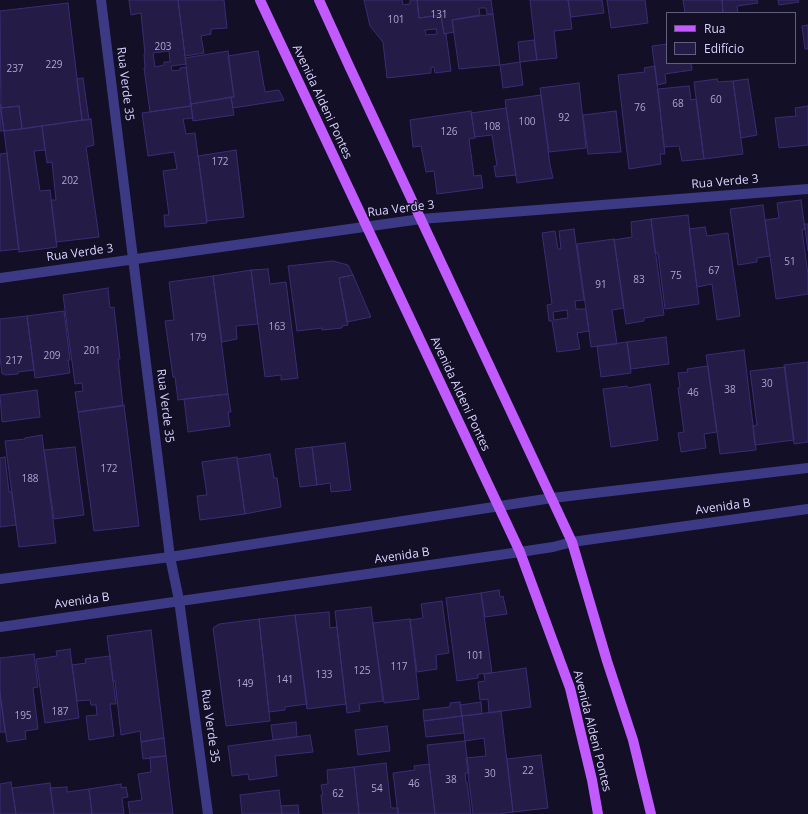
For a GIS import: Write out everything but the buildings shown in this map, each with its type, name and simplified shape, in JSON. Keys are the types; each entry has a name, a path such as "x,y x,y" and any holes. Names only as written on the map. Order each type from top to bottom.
{"main road":[{"name":"Avenida Aldeni Pontes","path":"260,0 520,552 570,688 592,780 598,814"},
{"path":"319,0 572,542 607,661 633,740 651,814"}],"street":[{"name":"Rua Verde 35","path":"101,0 170,557 179,600 208,814"},
{"name":"Rua Verde 3","path":"0,278 421,219 808,189"},
{"path":"0,579 170,557 552,498 808,468"},
{"name":"Avenida B","path":"0,627 520,552 553,547 572,542 808,509"}]}
